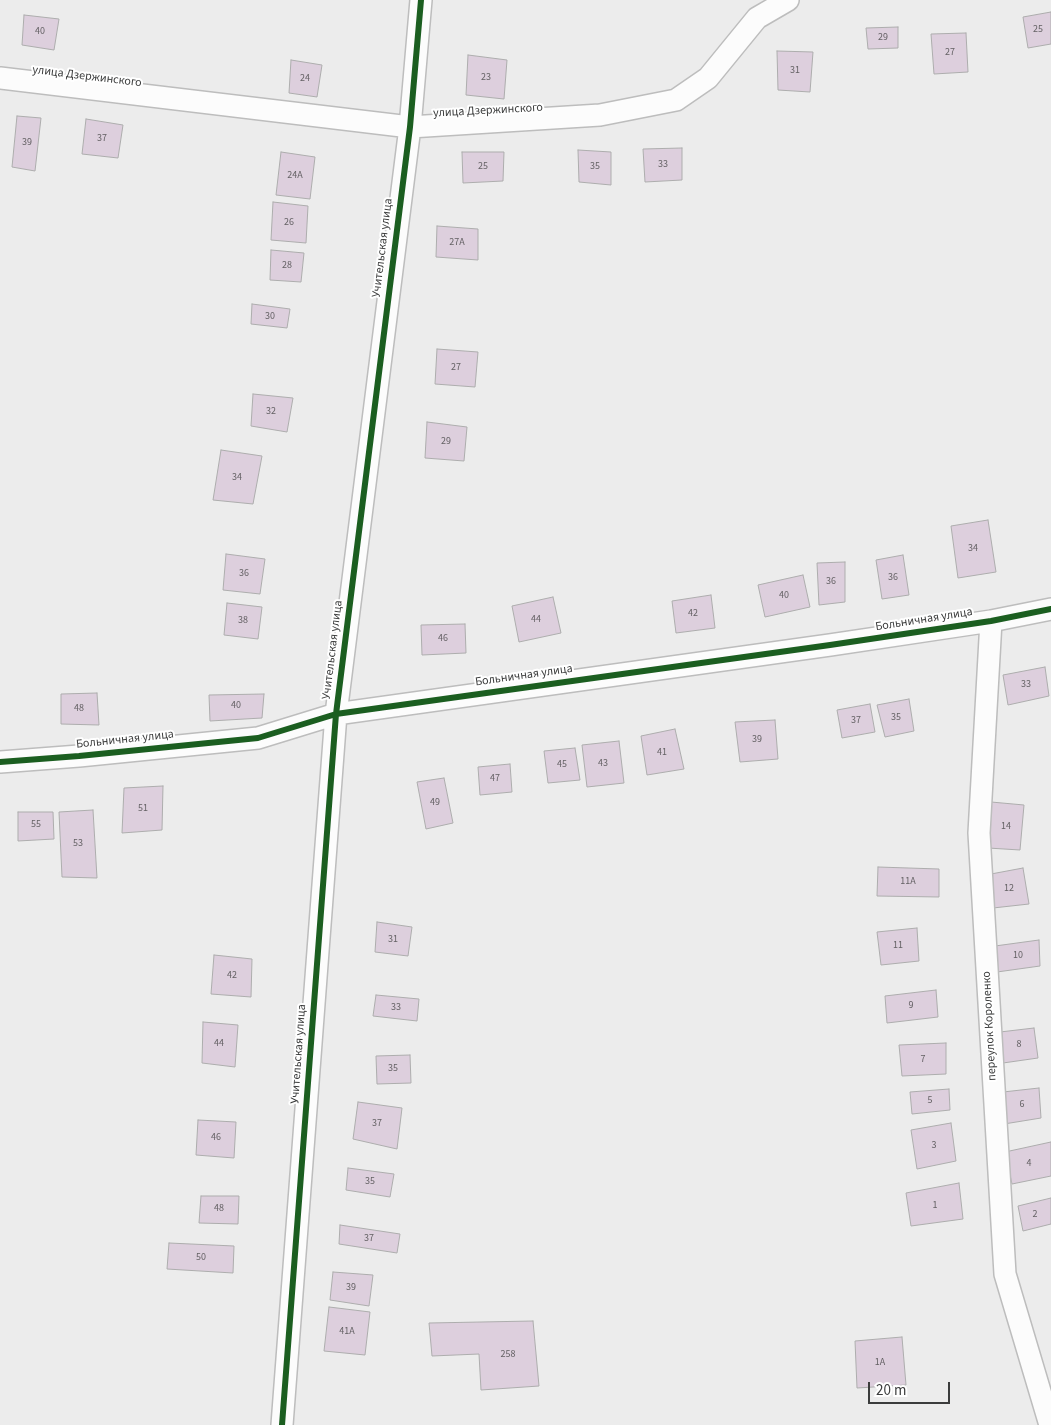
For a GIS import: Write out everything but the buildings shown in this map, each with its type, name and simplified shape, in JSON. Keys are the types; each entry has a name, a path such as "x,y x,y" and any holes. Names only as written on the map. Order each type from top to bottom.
{"street":[{"name":"Учительская улица","path":"282,1425 336,714 410,127 421,0"},
{"name":"улица Дзержинского","path":"0,78 410,127 600,116 676,100 708,78 757,18 788,0"},
{"name":"Больничная улица","path":"0,762 258,738 336,714 830,645 991,621 1051,609"},
{"name":"переулок Короленко","path":"991,621 979,833 1005,1274 1050,1425"}],"cycle path":[{"path":"282,1425 336,714 410,127 421,0"},
{"path":"0,762 258,738 336,714 830,645 991,621 1051,609"}]}
